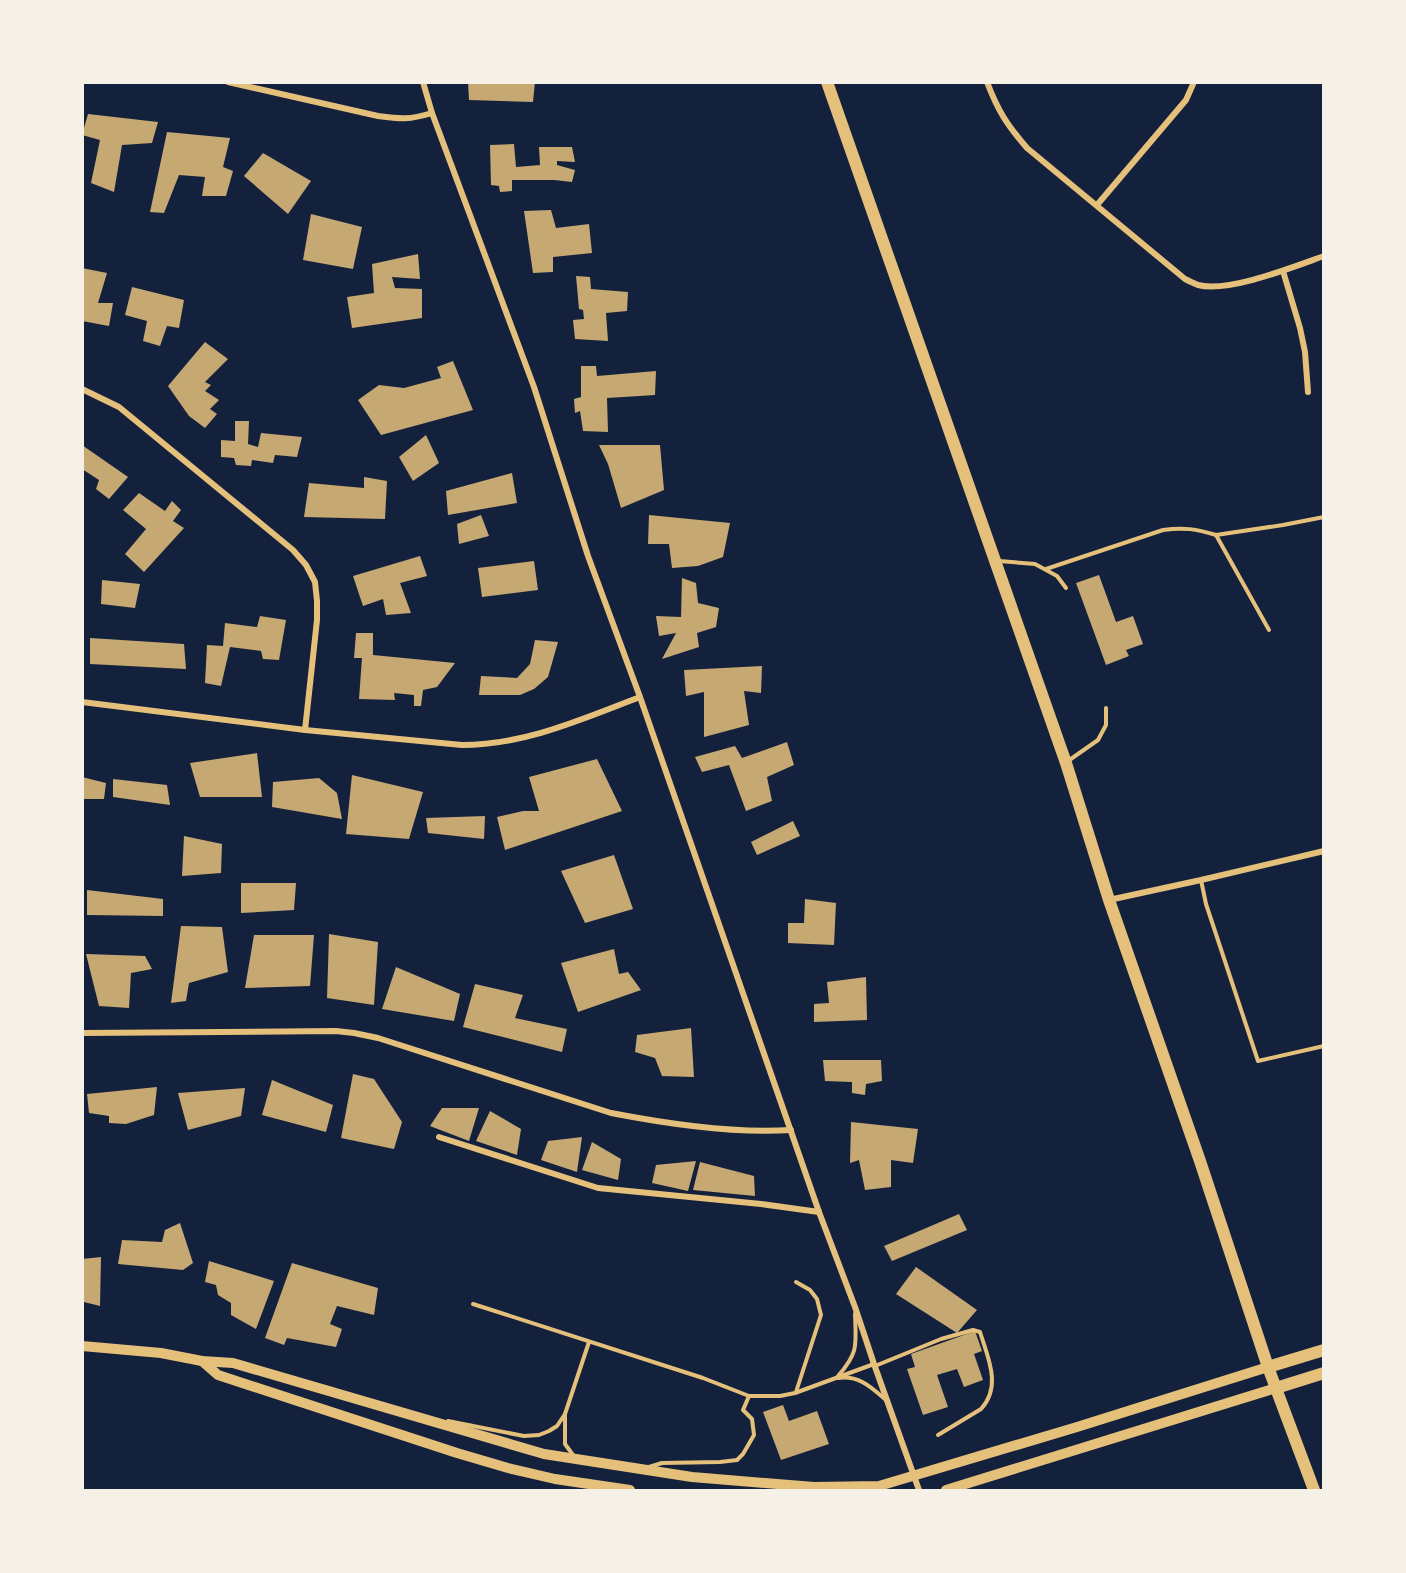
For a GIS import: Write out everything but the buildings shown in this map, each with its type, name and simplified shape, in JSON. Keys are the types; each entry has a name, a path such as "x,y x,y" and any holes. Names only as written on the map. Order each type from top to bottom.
{"main road":[{"path":"827,82 1066,763 1109,900 1200,1161 1268,1367 1314,1491"},
{"path":"1268,1367 1323,1350"},
{"path":"1276,1388 1323,1373"}],"street":[{"path":"228,82 378,116 414,119 432,113"},
{"path":"423,82 432,113 534,387 588,556 640,697 819,1212 855,1307 919,1491"},
{"path":"987,82 995,104 1009,128 1027,148 1185,279 1199,285 1228,286 1283,271 1323,256"},
{"path":"1097,206 1186,100 1194,82"},
{"path":"1283,271 1305,352 1308,392"},
{"path":"82,389 119,407 293,550 306,565 315,582 317,620 305,730"},
{"path":"82,702 305,730 477,745 516,740 564,726 640,697"},
{"path":"1109,900 1323,851"},
{"path":"82,1033 336,1031 354,1033 378,1038 611,1113 707,1127 753,1131 791,1130"},
{"path":"439,1137 598,1188 819,1212"},
{"path":"82,1346 161,1353 233,1364 543,1454 692,1477 814,1487 879,1486 1268,1367"},
{"path":"202,1361 218,1375 457,1453 555,1479 630,1491"},
{"path":"946,1491 1276,1388"}],"lane":[{"path":"1046,569 1163,530 1180,527 1193,528 1216,535 1323,517"},
{"path":"1216,535 1269,630"},
{"path":"996,561 1035,564 1057,576 1066,588"},
{"path":"1066,763 1098,740 1106,725 1106,708"},
{"path":"1201,880 1206,904 1258,1061 1323,1046"},
{"path":"795,1392 821,1315 817,1299 810,1290 796,1282"},
{"path":"473,1304 703,1378 749,1396 780,1396 795,1392 941,1340 973,1330 980,1332 991,1371 993,1384 990,1395 981,1409 938,1435"},
{"path":"837,1377 852,1359 856,1341 855,1307"},
{"path":"412,1416 532,1436 549,1431 557,1426 565,1414 589,1342"},
{"path":"831,1379 846,1377 864,1382 889,1403"},
{"path":"637,1470 662,1463 737,1460 744,1454 754,1435 752,1419 744,1410 749,1396"},
{"path":"565,1414 565,1444 569,1451 582,1461"}]}
